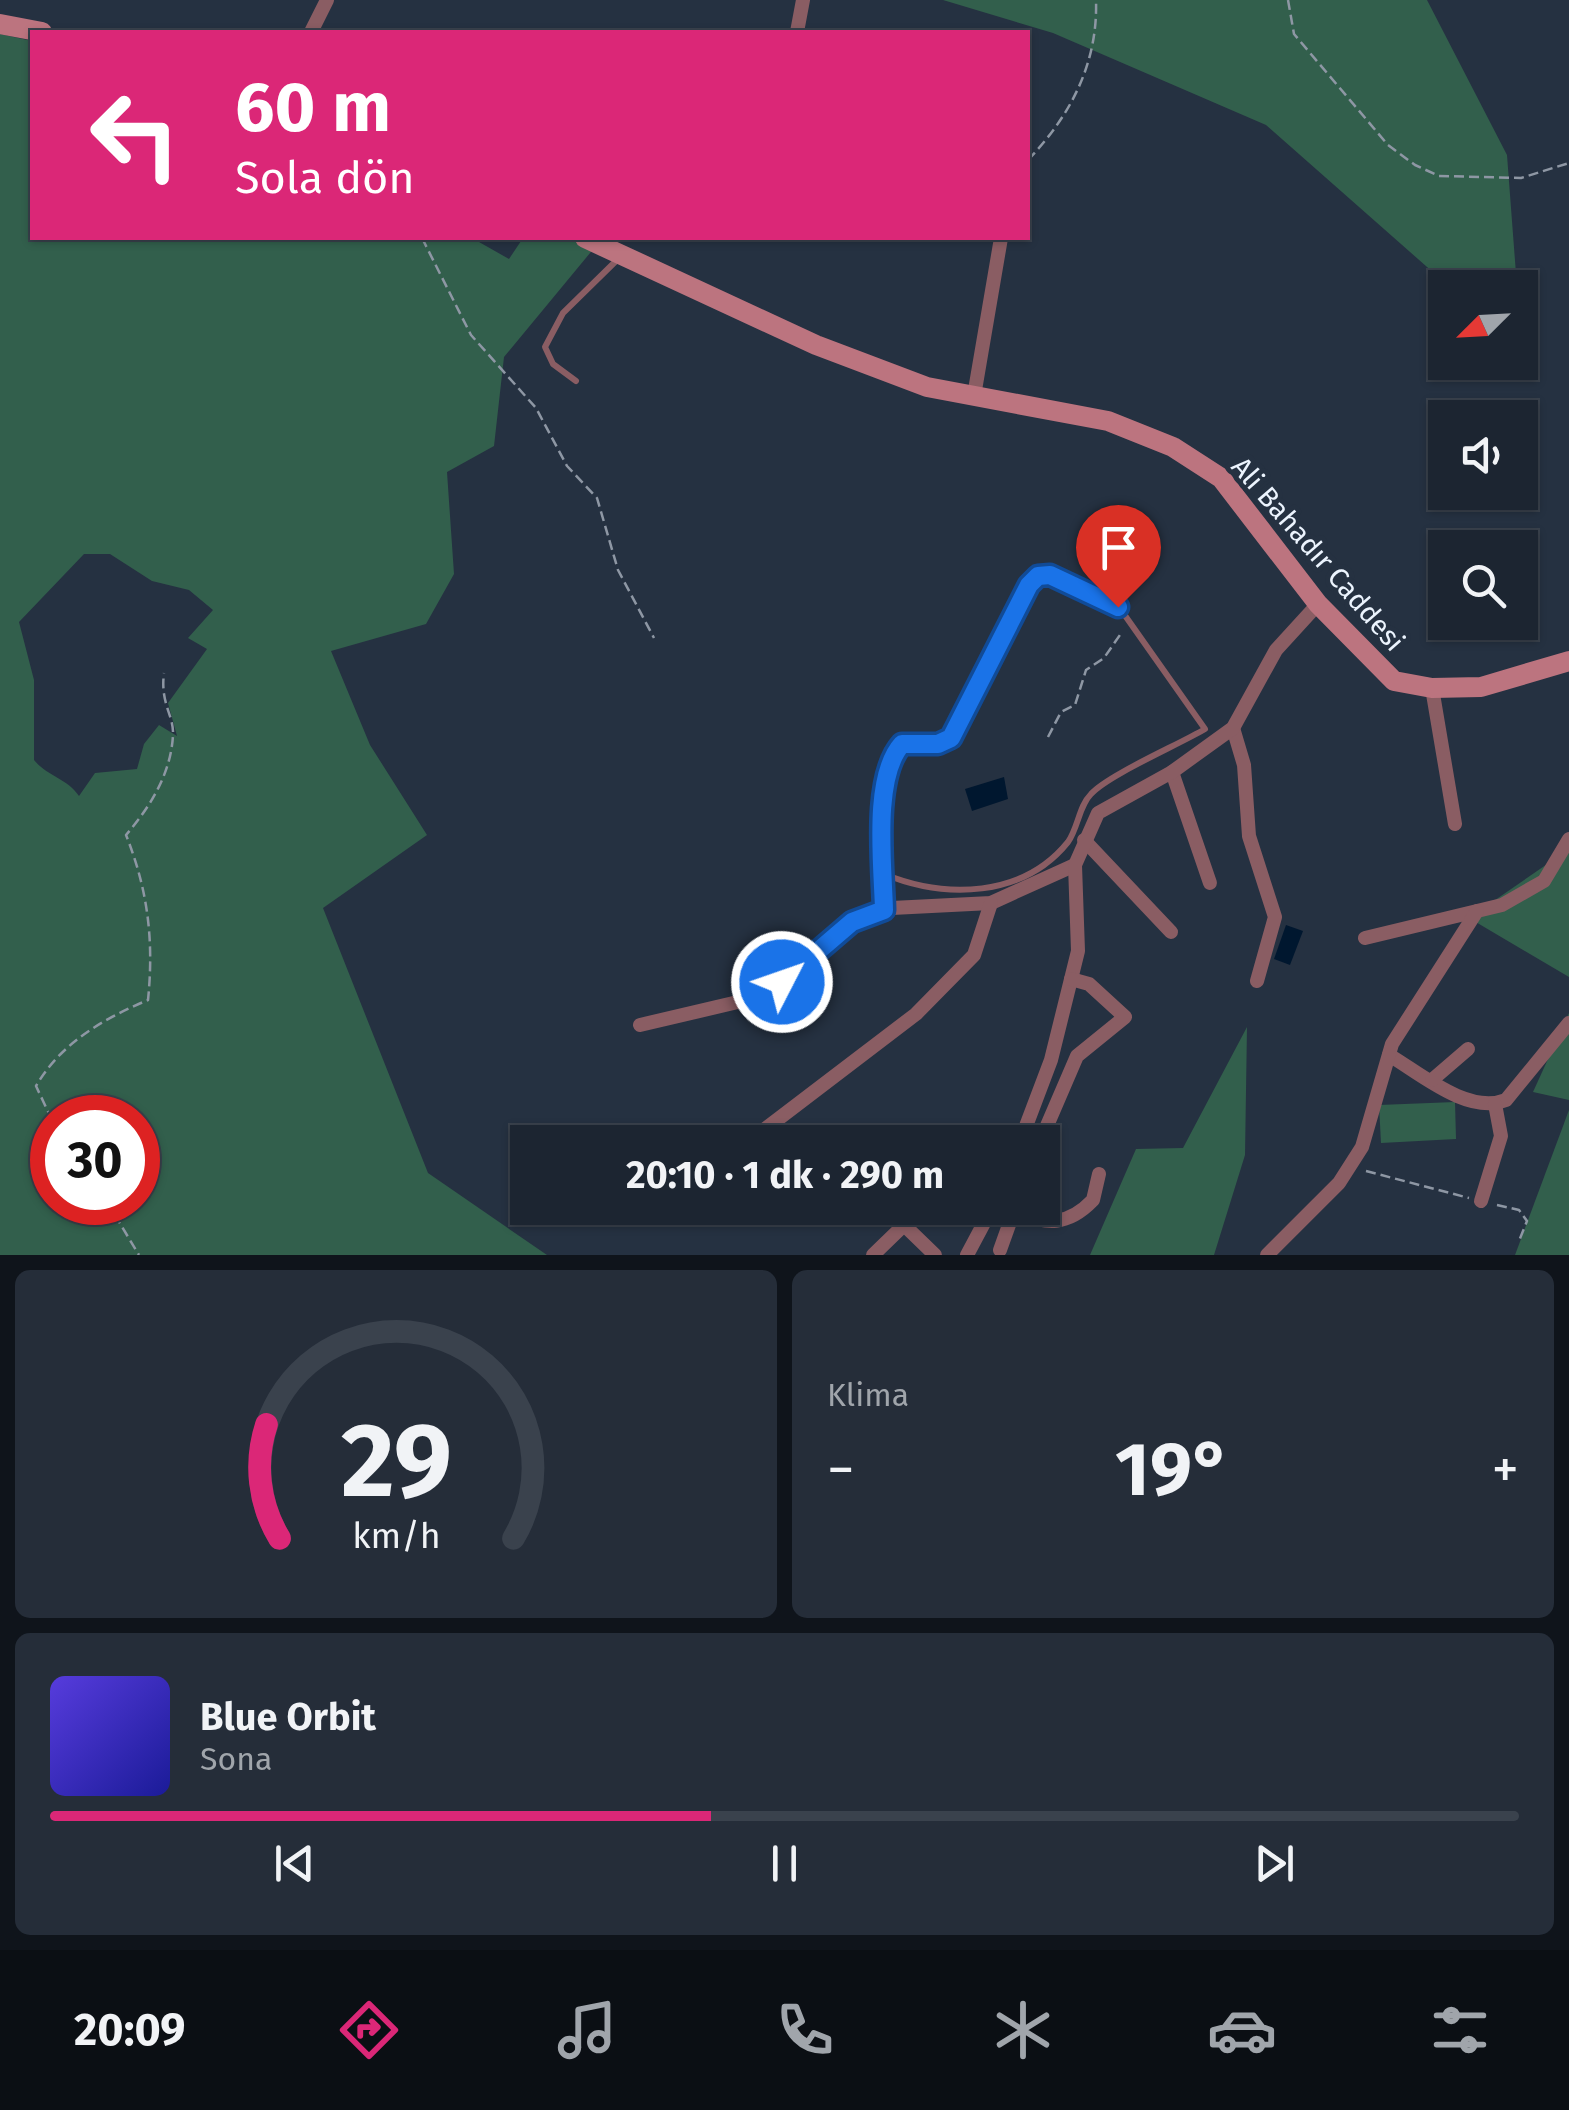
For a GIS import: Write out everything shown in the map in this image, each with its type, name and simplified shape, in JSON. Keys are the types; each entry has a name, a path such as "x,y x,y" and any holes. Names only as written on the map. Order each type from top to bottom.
{"main road":[{"path":"0,24 32,30"},
{"name":"Ali Bahadır Caddesi","path":"589,240 816,344 927,387 1108,421 1173,447 1221,478 1318,604 1394,681 1432,688 1482,687 1569,661"}],"street":[{"path":"312,30 327,0"},
{"path":"798,30 803,0"},
{"path":"974,396 1001,240"},
{"path":"1026,1125 1051,1060 1078,950 1075,865 1098,813 1172,772 1233,728 1276,650 1318,604"},
{"path":"1432,688 1455,824"},
{"path":"1233,728 1244,765 1250,836 1275,917 1257,981"},
{"path":"884,910 882,824 888,773 893,754 902,744"},
{"path":"1172,772 1210,883"},
{"path":"1365,938 1502,905 1544,881 1569,839"},
{"path":"1084,840 1170,932"},
{"path":"640,1024 742,1001 782,982 852,922 884,910 991,902 1075,865"},
{"path":"770,1125 916,1014 974,954 991,902"},
{"path":"1267,1255 1339,1183 1362,1147 1389,1055 1477,911"},
{"path":"1047,1125 1077,1056 1124,1017 1089,984 1071,980"},
{"path":"1389,1055 1466,1099 1495,1104 1506,1100 1569,1023"},
{"path":"1432,1080 1468,1049"},
{"path":"1481,1201 1501,1136 1495,1104"},
{"path":"1060,1222 1093,1200 1099,1188 1099,1174"},
{"path":"873,1255 904,1225 934,1253 967,1255 983,1225"},
{"path":"1000,1250 1009,1225"}],"lane":[{"path":"576,381 552,364 546,347 563,313 621,255"},
{"path":"883,873 924,890 968,890 1018,880 1040,870 1070,840 1090,794 1205,729 1118,607 1084,587 1050,575 1038,576 1029,585 951,738 938,744 902,744"}],"path":[{"path":"1030,158 1050,136 1092,61 1096,0"},
{"path":"1288,0 1294,34 1388,145 1415,165 1439,176 1521,178 1569,163"},
{"path":"423,240 471,335 536,408 567,466 597,498 618,570 654,638"},
{"path":"1048,737 1061,712 1074,704 1086,670 1104,658 1118,634 1132,626"},
{"path":"40,1095 36,1086 49,1063 100,1023 148,1000 154,949 142,875 126,835 155,802 173,734 161,696 164,674"},
{"path":"1350,1166 1392,1181 1518,1210 1528,1221 1519,1240"},
{"path":"121,1225 139,1255"}],"green space":[{"path":"943,0 1427,0 1507,155 1516,270 1430,270 1266,125 1053,33"},
{"path":"0,34 30,41 30,240 476,240 509,259 522,240 582,240 595,247 504,357 494,446 447,472 454,574 426,624 331,651 370,745 427,835 323,908 428,1173 547,1255 0,1255","holes":["84,554 110,554 152,581 189,590 213,610 188,638 207,649 168,703 177,736 159,725 144,744 137,769 95,773 79,796 34,760 34,680 19,622"]},
{"path":"1569,849 1569,977 1469,918"},
{"path":"1569,1013 1569,1100 1533,1092"},
{"path":"1247,1027 1245,1155 1214,1255 1090,1255 1136,1149 1183,1148"},
{"path":"1455,1102 1456,1139 1381,1143 1379,1105"},
{"path":"1569,1110 1569,1255 1515,1255"}],"water":[{"path":"1004,777 1008,799 972,811 965,789"},
{"path":"1286,925 1303,931 1290,965 1274,959"}],"route":[{"path":"782,982 852,922 884,910 882,824 893,754 902,744 938,744 951,738 970,708 1029,585 1038,576 1050,575 1084,587 1118,607"}]}
